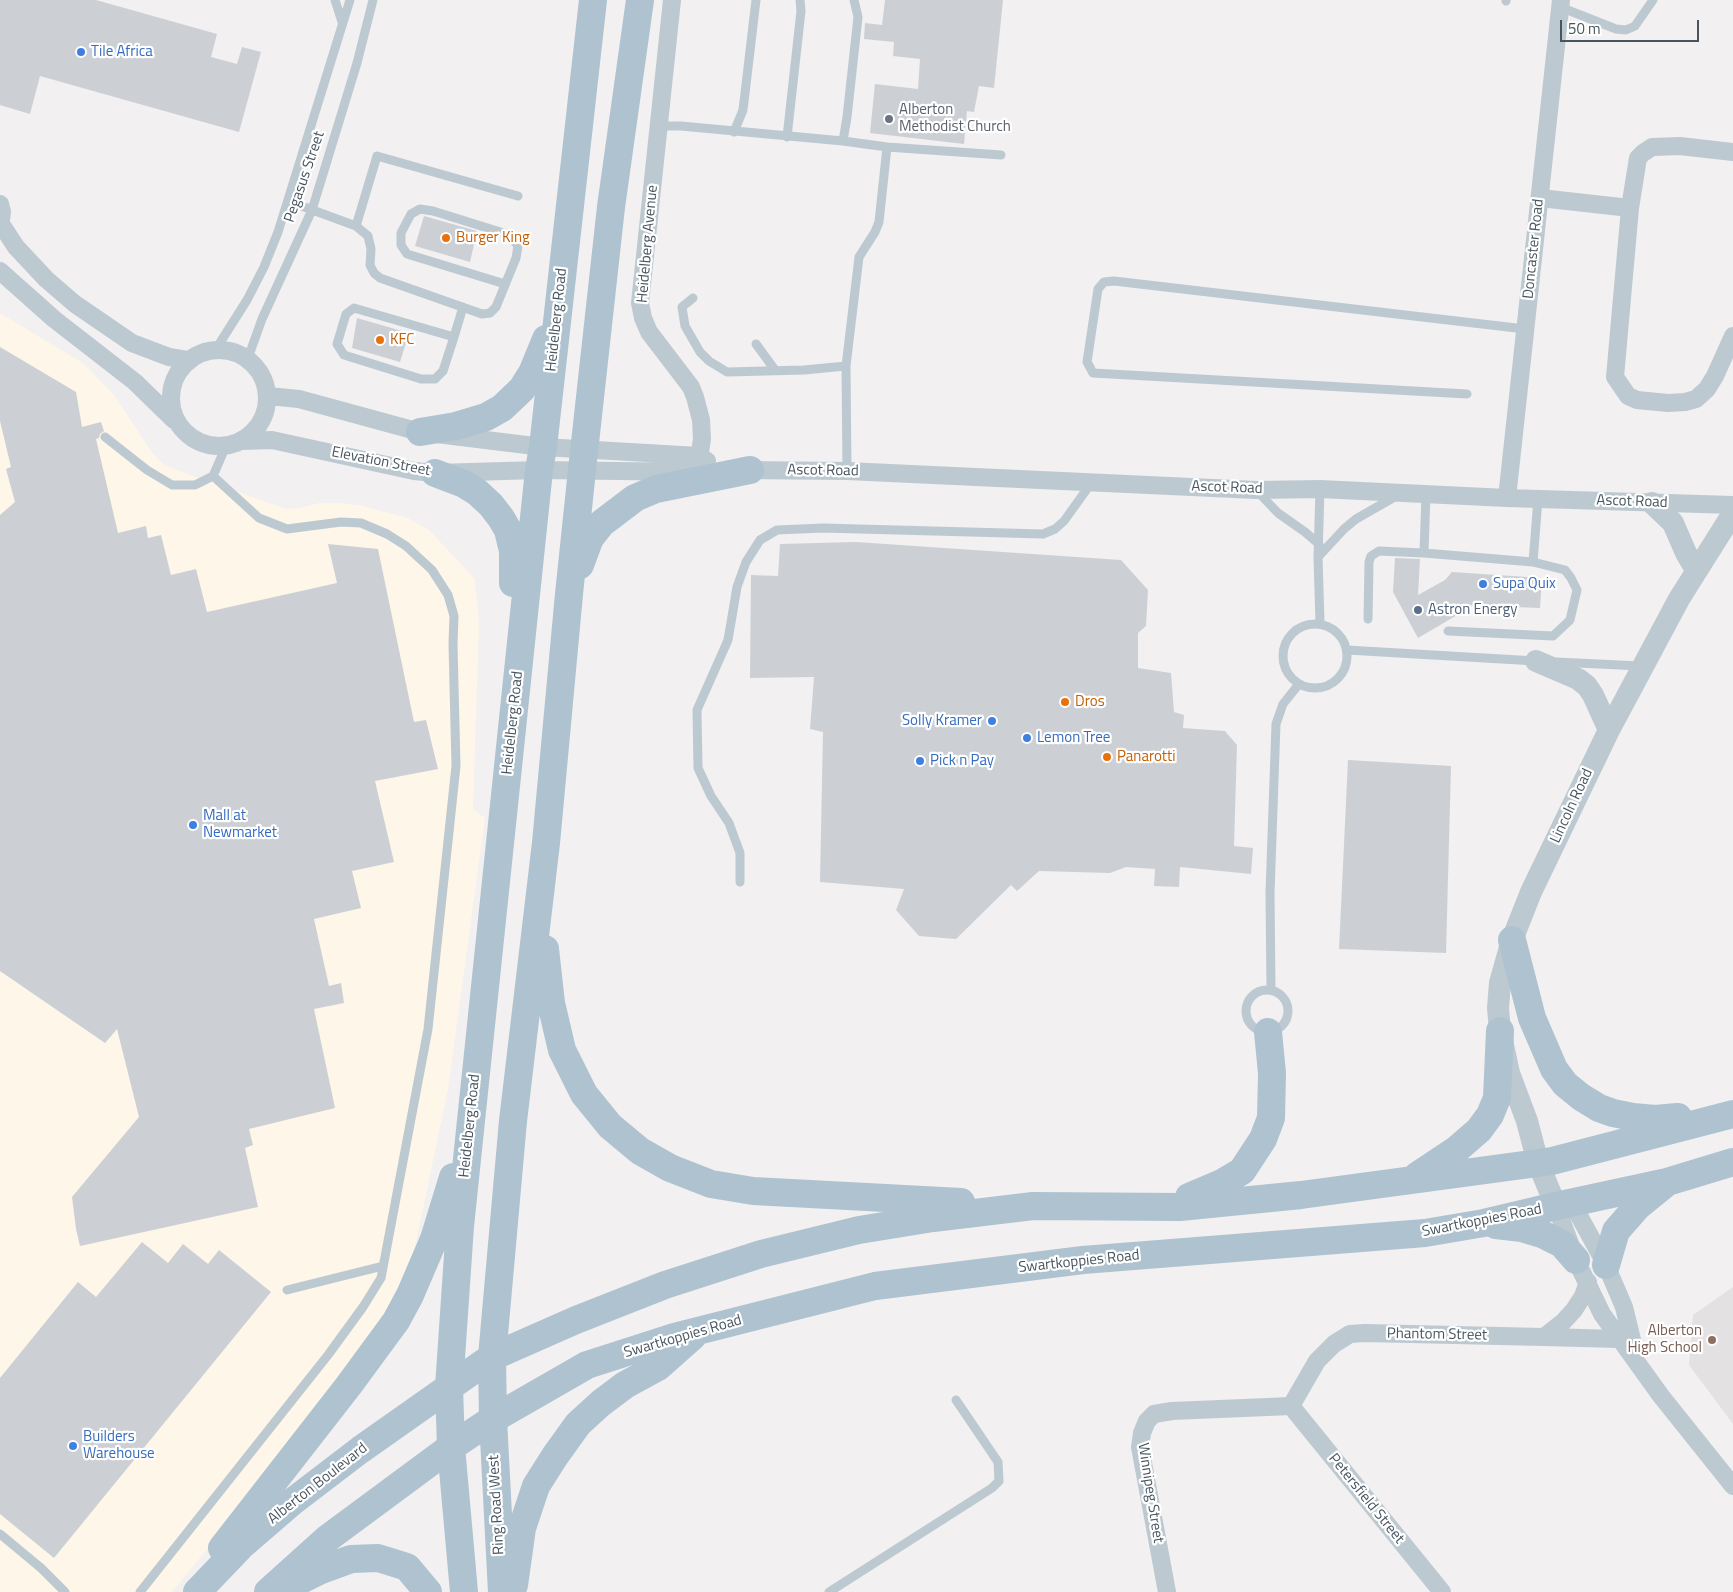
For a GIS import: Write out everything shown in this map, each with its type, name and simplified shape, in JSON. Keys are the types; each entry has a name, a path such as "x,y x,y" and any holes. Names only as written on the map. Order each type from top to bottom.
{"main road":[{"name":"Heidelberg Road","path":"451,1447 449,1387 460,1226 541,459 593,0"},
{"path":"493,1419 492,1357 513,1121 540,899 568,594 611,207 640,0"},
{"path":"420,432 456,426 486,417 512,400 532,373 559,307"},
{"path":"568,594 590,538 602,523 635,498 656,489 750,470"},
{"path":"435,473 464,484 477,492 491,505 508,530 513,551 513,720"},
{"path":"540,899 550,1003 562,1050 584,1094 610,1126 640,1151 670,1168 711,1184 753,1191 1033,1206 1180,1207 1301,1194 1545,1162 1732,1114"},
{"path":"1512,940 1532,1018 1544,1048 1554,1069 1565,1084 1581,1097 1599,1108 1633,1117 1655,1119 1732,1114"},
{"path":"1412,1180 1456,1150 1479,1130 1490,1115 1497,1098 1500,1031"},
{"path":"1143,1206 1191,1196 1222,1183 1242,1171 1263,1139 1270,1118 1272,1073 1268,1032"},
{"path":"193,1592 228,1538 349,1385 396,1320 410,1295 434,1239 454,1175 469,1136"},
{"name":"Swartkoppies Road","path":"451,1447 493,1419 587,1365 674,1337 875,1286 1083,1260 1425,1234 1484,1223 1667,1182 1733,1162"},
{"path":"1484,1223 1522,1228 1542,1234 1562,1244 1590,1269 1616,1231 1637,1207 1667,1182"},
{"path":"449,1387 492,1357 576,1320 665,1285 761,1254 860,1230 933,1218 1033,1206"},
{"path":"513,1592 522,1528 536,1486 555,1456 578,1424 601,1403 625,1385 658,1367 700,1331"},
{"name":"Alberton Boulevard","path":"197,1592 241,1546 292,1502 360,1450 449,1387"},
{"name":"Ring Road West","path":"493,1419 502,1592"},
{"path":"268,1592 328,1538 451,1447"},
{"path":"451,1447 464,1592"},
{"path":"277,1592 321,1570 351,1558 378,1558 407,1567 428,1592"}],"street":[{"name":"Heidelberg Avenue","path":"672,0 640,303 643,318 649,332 691,387 695,397 701,420 702,439 698,464"},
{"name":"Doncaster Road","path":"1507,498 1561,3"},
{"path":"1733,152 1680,146 1652,147 1638,158 1630,208 1615,377 1628,396 1637,400 1668,403 1696,399 1707,389 1715,376 1733,336"},
{"path":"1540,198 1630,208"},
{"path":"0,204 2,212 0,226 16,247 46,279 76,304 132,343 169,357 187,360 201,352 216,349 233,351 248,358 258,369 265,382 268,396 266,410 261,422 252,433 234,444"},
{"name":"Elevation Street","path":"0,271 54,319 135,382 180,426"},
{"name":"Elevation Street","path":"187,360 177,372 171,386 170,402 175,418 183,431 196,440 210,446 272,440 414,471 435,473 541,459 583,460"},
{"name":"Elevation Street","path":"268,396 299,399 420,432 541,459"},
{"path":"583,460 698,464"},
{"name":"Ascot Road","path":"698,464 722,470 847,471 1256,490 1320,489 1507,498 1733,505"},
{"path":"1652,502 1673,523 1686,553 1696,570"},
{"name":"Lincoln Road","path":"1545,1162 1509,1074 1500,1031 1498,1008 1500,983 1512,940 1531,892 1642,666 1678,599 1733,513"},
{"path":"1536,661 1578,678 1587,686 1609,730"},
{"path":"1545,1162 1590,1269 1602,1314 1625,1338 1638,1363 1661,1396 1733,1486"},
{"path":"1564,1204 1590,1269 1624,1307 1625,1338"},
{"path":"1544,1336 1563,1322 1574,1310 1583,1296 1590,1269"},
{"name":"Phantom Street","path":"1291,1406 1317,1361 1334,1344 1350,1334 1625,1338"},
{"name":"Winnipeg Street","path":"1167,1592 1140,1447 1142,1433 1147,1421 1154,1414 1172,1411 1291,1406"},
{"name":"Petersfield Street","path":"1291,1406 1442,1592"}],"lane":[{"path":"335,0 342,22"},
{"name":"Pegasus Street","path":"216,349 232,325 264,267 278,232 350,0"},
{"name":"Pegasus Street","path":"248,358 262,319 312,210 357,63 373,0"},
{"path":"734,132 743,110 756,0"},
{"path":"787,137 801,11 800,0"},
{"path":"843,141 858,17 854,0"},
{"path":"1561,3 1616,28 1626,30 1636,26 1653,0"},
{"path":"659,126 681,126 843,141 887,147 1001,155"},
{"path":"847,471 846,366 860,257 876,232 879,222 887,147"},
{"path":"356,226 377,156 518,196"},
{"path":"288,201 356,226 368,236 371,249 370,265 374,273 380,278 482,314 490,312 496,307 516,258 518,246 510,235 433,211 420,209 411,214 401,233 401,244 407,254 505,284"},
{"path":"1467,394 1092,373 1087,362 1098,289 1104,282 1114,281 1525,329"},
{"path":"693,298 682,307 685,326 700,352 709,361 727,372 804,370 846,366"},
{"path":"454,337 354,308 346,314 337,344 344,355 421,379 435,379 443,371 454,337 463,307"},
{"path":"756,344 776,370"},
{"path":"106,437 147,470 172,485 195,486 213,476 234,444"},
{"path":"140,1592 328,1355 363,1307 381,1278 429,1019 456,766 454,616 448,595 432,570 406,546 387,534 361,523 341,522 287,529 259,518 213,476"},
{"path":"740,882 740,853 729,823 711,796 698,768 697,710 728,640 737,587 746,562 760,540 778,530 823,528 1043,534 1054,529 1064,521 1092,482"},
{"path":"1320,489 1318,557 1320,624"},
{"path":"1256,490 1278,513 1319,544"},
{"path":"1318,557 1350,524 1402,493"},
{"path":"1424,553 1426,494"},
{"path":"1533,562 1538,499"},
{"path":"1368,619 1369,562 1371,556 1380,552 1424,553 1533,562 1565,570 1577,590 1570,620 1553,636 1448,631"},
{"path":"1310,623 1320,624 1330,627 1339,634 1345,643 1346,665 1342,675 1334,682 1320,688 1313,688 1293,680 1283,662 1283,651 1286,641 1300,627 1310,623"},
{"path":"1346,650 1642,666"},
{"path":"1271,990 1270,894 1276,724 1284,704 1299,684"},
{"path":"1262,990 1271,990 1282,996 1286,1001 1288,1012 1284,1024 1268,1032 1253,1027 1247,1018 1246,1009 1248,1001 1254,994 1262,990"},
{"path":"287,1290 383,1266"},
{"path":"829,1592 992,1488 999,1481 998,1462 956,1400"},
{"path":"0,1534 65,1592"}],"shaded area":[{"path":"0,313 83,363 114,395 151,451 162,463 171,468 286,509 301,508 319,503 341,503 359,505 408,518 429,530 475,579 479,623 473,809 485,818 448,1089 411,1266 401,1296 336,1391 172,1592 0,1592"},
{"name":"Alberton High School","path":"1733,1287 1733,1424 1689,1365 1693,1315"}],"building":[{"path":"0,0 96,0 217,34 211,57 237,64 242,47 261,52 239,132 40,76 30,114 0,105"},
{"path":"885,0 1003,0 994,88 979,86 974,112 967,111 964,144 870,133 875,84 918,89 920,59 893,56 894,42 864,39 865,23 882,25"},
{"name":"Burger King","path":"424,216 477,231 470,262 415,246"},
{"name":"KFC","path":"357,318 409,333 400,362 352,348"},
{"name":"Mall at Newmarket","path":"0,347 76,392 82,427 101,422 104,431 96,439 118,533 146,526 148,538 161,535 171,575 196,569 207,612 337,583 328,544 378,549 414,722 426,720 438,769 375,781 394,862 352,871 361,908 314,919 329,986 341,983 344,1003 314,1009 335,1108 249,1129 253,1145 245,1148 258,1207 80,1246 72,1197 139,1117 117,1029 105,1043 0,971 0,515 15,502 6,469 11,467 0,421"},
{"name":"Lemon Tree","path":"856,542 1121,560 1148,590 1146,626 1138,633 1138,668 1171,673 1174,712 1184,715 1183,728 1225,731 1237,745 1234,846 1253,848 1251,874 1180,867 1179,887 1154,886 1155,869 1126,867 1110,873 1039,871 1017,891 1011,885 956,939 919,936 896,910 904,889 820,882 823,732 810,729 814,677 750,678 751,575 778,576 780,544"},
{"path":"1395,558 1420,559 1418,595 1445,580 1452,572 1542,578 1540,608 1460,605 1459,614 1418,638 1393,592"},
{"path":"1348,760 1451,766 1446,953 1339,949"},
{"name":"Builders Warehouse","path":"142,1242 168,1263 183,1244 208,1264 219,1250 271,1292 54,1558 0,1514 0,1378 78,1282 96,1297"}],"place":[{"name":"Tile Africa","path":"81,52"},
{"name":"Alberton Methodist Church","path":"889,119"},
{"name":"Burger King","path":"446,238"},
{"name":"KFC","path":"380,340"},
{"name":"Supa Quix","path":"1483,584"},
{"name":"Astron Energy","path":"1418,610"},
{"name":"Dros","path":"1065,702"},
{"name":"Solly Kramer","path":"992,721"},
{"name":"Lemon Tree","path":"1027,738"},
{"name":"Panarotti","path":"1107,757"},
{"name":"Pick n Pay","path":"920,761"},
{"name":"Mall at Newmarket","path":"193,825"},
{"name":"Alberton High School","path":"1712,1340"},
{"name":"Builders Warehouse","path":"73,1446"}]}
